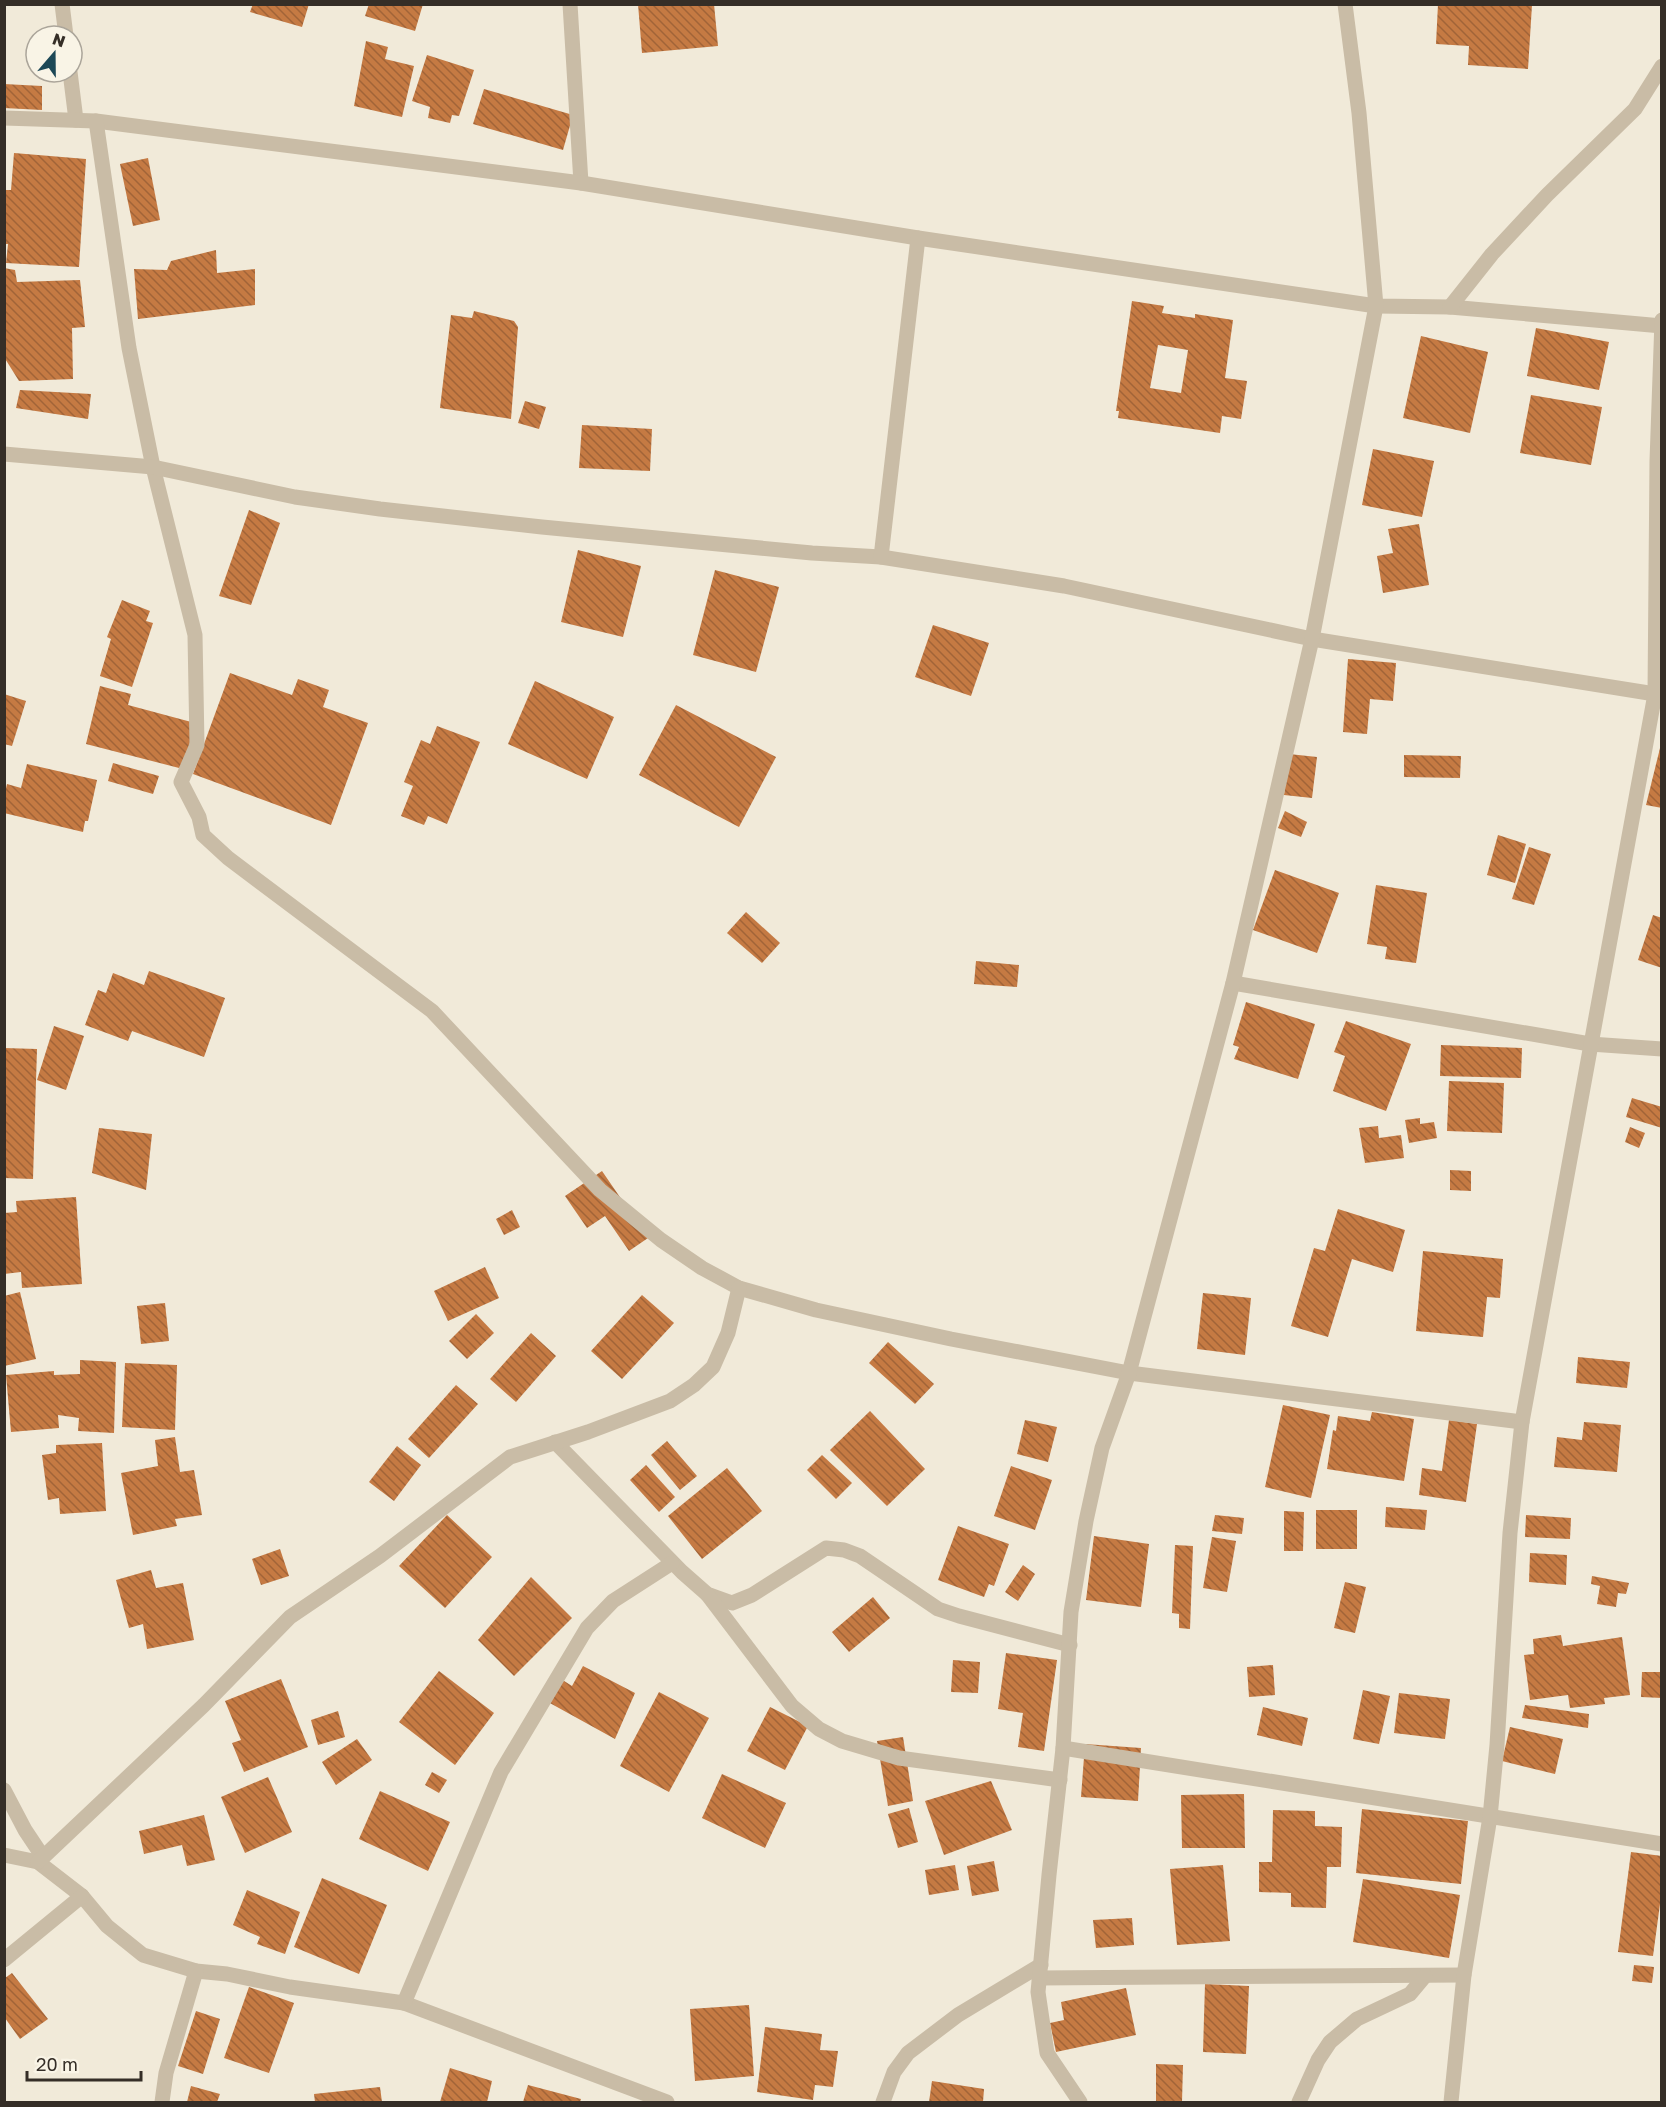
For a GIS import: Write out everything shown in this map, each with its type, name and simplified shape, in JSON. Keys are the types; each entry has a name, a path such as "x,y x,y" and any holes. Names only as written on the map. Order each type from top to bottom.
{"street":[{"path":"62,4 64,24"},
{"path":"570,4 581,183"},
{"path":"1080,2103 1047,2053 1038,1992 1063,1748 1071,1612 1086,1521 1102,1448 1129,1373 1233,983 1311,639 1376,306 1359,113 1345,4"},
{"path":"1450,307 1492,254 1547,195 1635,109 1662,66"},
{"path":"72,84 76,120"},
{"path":"4,118 96,121 581,183 918,238 1376,306 1450,307 1661,326"},
{"path":"96,121 129,348 153,468 195,635 197,745 181,782 199,817 203,835 228,858 432,1011 609,1197 661,1240 702,1268 739,1288 816,1310 939,1337 1129,1373 1522,1422"},
{"path":"881,557 918,238"},
{"path":"1451,2103 1464,1975 1490,1817 1497,1745 1510,1533 1522,1422 1655,694 1662,320"},
{"path":"4,454 153,468 295,497 380,509 624,535 812,553 881,557 1064,586 1311,639 1655,694"},
{"path":"1233,983 1590,1044 1662,1049"},
{"path":"40,1860 204,1705 290,1617 380,1556 510,1457 588,1432 670,1401 694,1386 713,1367 728,1333 739,1288"},
{"path":"555,1443 672,1563 707,1594 792,1706 819,1730 842,1741 899,1758 1060,1780"},
{"path":"707,1594 732,1603 752,1595 826,1548 844,1550 860,1556 938,1609 1070,1645"},
{"path":"405,2003 501,1772 587,1628 613,1601 672,1563"},
{"path":"1063,1748 1662,1844"},
{"path":"4,1790 40,1860 82,1896 107,1926 143,1955 196,1971 227,1974 290,1988 405,2003 667,2103"},
{"path":"4,1855 40,1860"},
{"path":"4,1960 82,1896"},
{"path":"162,2103 166,2073 196,1971"},
{"path":"883,2103 894,2072 908,2053 958,2015 1040,1971 1464,1975"},
{"path":"1299,2103 1318,2060 1330,2042 1358,2019 1410,1994 1425,1976"}],"building":[{"path":"253,4 309,4 302,27 250,12"},
{"path":"369,4 423,4 415,31 365,16"},
{"path":"638,4 714,4 718,46 642,53"},
{"path":"1438,4 1532,5 1528,69 1468,65 1469,46 1436,44"},
{"path":"366,41 388,47 385,59 414,66 402,117 354,106"},
{"path":"427,55 474,70 459,116 452,115 450,123 428,118 430,107 412,101"},
{"path":"4,84 42,86 42,110 4,108"},
{"path":"484,89 573,115 563,150 473,124"},
{"path":"14,153 86,159 79,267 6,263 8,244 4,244 4,190 11,190"},
{"path":"148,158 160,220 133,226 120,164"},
{"path":"216,250 217,273 255,269 255,305 138,319 134,269 167,270 171,261"},
{"path":"4,268 15,270 17,282 80,280 85,327 72,328 73,379 19,381 4,357"},
{"path":"1132,301 1164,306 1162,313 1195,318 1195,314 1233,320 1225,378 1247,381 1241,419 1222,416 1220,433 1118,418 1119,411 1116,411","holes":["1158,345 1188,350 1181,393 1150,388"]},
{"path":"474,311 514,321 518,327 511,419 440,408 451,315 472,318"},
{"path":"1536,328 1609,342 1599,390 1527,376"},
{"path":"1421,336 1488,352 1470,433 1403,418"},
{"path":"20,390 91,394 88,419 16,408"},
{"path":"1531,395 1602,407 1591,465 1520,453"},
{"path":"525,401 546,407 539,429 518,423"},
{"path":"582,425 652,429 650,471 579,468"},
{"path":"1373,449 1434,461 1422,517 1362,505"},
{"path":"249,510 280,523 251,605 219,596"},
{"path":"1419,524 1429,585 1383,593 1377,556 1393,553 1388,529"},
{"path":"578,550 641,566 623,637 561,622"},
{"path":"715,570 779,587 756,672 693,655"},
{"path":"122,600 150,611 146,621 153,623 132,687 100,676 111,639 107,637"},
{"path":"933,625 989,643 971,696 915,677"},
{"path":"1348,659 1396,663 1393,701 1370,699 1367,734 1343,732"},
{"path":"230,673 292,695 298,679 329,690 323,707 368,723 331,825 193,774"},
{"path":"535,681 614,717 587,779 508,744"},
{"path":"100,686 131,694 128,705 195,723 183,769 86,744"},
{"path":"4,694 26,701 12,746 4,744"},
{"path":"676,705 776,757 739,827 639,775"},
{"path":"437,726 480,742 447,824 428,816 424,825 401,816 413,786 404,782 421,740 430,744"},
{"path":"1662,744 1662,808 1646,805"},
{"path":"1289,754 1317,757 1312,798 1284,795"},
{"path":"1404,755 1461,756 1460,778 1404,777"},
{"path":"113,763 159,776 153,794 108,781"},
{"path":"27,764 97,780 88,821 85,821 83,832 4,813 7,784 21,788"},
{"path":"1285,811 1307,822 1301,837 1278,828"},
{"path":"1498,835 1526,844 1515,883 1487,875"},
{"path":"1529,847 1551,854 1534,905 1512,899"},
{"path":"1275,870 1339,893 1317,953 1253,930"},
{"path":"1376,885 1427,893 1416,963 1385,959 1387,947 1367,944"},
{"path":"746,912 780,943 762,963 727,933"},
{"path":"1653,915 1662,918 1662,968 1638,960"},
{"path":"976,961 1019,965 1017,987 974,984"},
{"path":"149,971 225,998 204,1057 132,1031 128,1041 85,1025 98,990 106,993 113,973 144,985"},
{"path":"1246,1002 1315,1024 1298,1079 1234,1059 1239,1047 1233,1045"},
{"path":"1346,1021 1411,1044 1386,1111 1333,1091 1345,1056 1334,1052"},
{"path":"54,1026 84,1036 66,1090 37,1080"},
{"path":"1441,1045 1522,1048 1521,1078 1440,1076"},
{"path":"4,1048 37,1049 33,1179 4,1178"},
{"path":"1449,1081 1504,1083 1502,1133 1447,1131"},
{"path":"1632,1098 1662,1107 1662,1128 1626,1117"},
{"path":"1420,1118 1420,1124 1434,1122 1437,1138 1409,1143 1405,1120"},
{"path":"1378,1126 1379,1138 1401,1135 1404,1158 1365,1163 1359,1128"},
{"path":"1630,1127 1645,1133 1639,1148 1625,1142"},
{"path":"99,1128 152,1134 146,1190 92,1173"},
{"path":"1450,1170 1471,1171 1471,1191 1450,1190"},
{"path":"602,1171 648,1238 629,1251 605,1216 587,1228 565,1196"},
{"path":"76,1197 82,1284 22,1288 21,1272 4,1274 4,1213 17,1212 16,1201"},
{"path":"1338,1209 1405,1230 1393,1272 1352,1259 1328,1337 1291,1326 1314,1248 1325,1251"},
{"path":"512,1210 520,1227 504,1235 496,1219"},
{"path":"1423,1251 1503,1259 1500,1298 1487,1297 1483,1337 1416,1331"},
{"path":"485,1267 499,1298 448,1321 434,1291"},
{"path":"20,1292 36,1359 4,1366 4,1296"},
{"path":"1203,1293 1251,1298 1245,1355 1197,1349"},
{"path":"642,1295 674,1323 622,1379 591,1351"},
{"path":"165,1303 169,1341 141,1344 137,1306"},
{"path":"476,1314 494,1333 467,1359 449,1341"},
{"path":"531,1333 556,1356 516,1402 490,1379"},
{"path":"888,1342 934,1384 915,1404 869,1363"},
{"path":"1578,1357 1630,1362 1627,1388 1576,1383"},
{"path":"80,1360 116,1362 114,1433 78,1431 79,1418 58,1415 59,1428 11,1432 6,1375 54,1371 54,1375 80,1374"},
{"path":"125,1363 177,1365 175,1430 122,1427"},
{"path":"456,1385 478,1404 429,1458 408,1439"},
{"path":"1283,1405 1330,1415 1311,1498 1265,1487"},
{"path":"870,1411 925,1469 887,1506 830,1450"},
{"path":"1372,1412 1414,1419 1404,1481 1327,1469 1333,1430 1336,1431 1338,1416 1370,1421"},
{"path":"1025,1420 1057,1427 1048,1462 1017,1454"},
{"path":"1449,1420 1477,1424 1466,1502 1419,1495 1422,1468 1442,1471"},
{"path":"1584,1422 1621,1425 1617,1472 1554,1467 1557,1437 1582,1440"},
{"path":"175,1437 180,1472 194,1470 202,1515 175,1519 177,1526 133,1535 121,1473 158,1466 155,1440"},
{"path":"667,1441 697,1476 680,1490 651,1455"},
{"path":"102,1443 106,1511 60,1514 59,1498 48,1500 42,1455 56,1453 56,1445"},
{"path":"397,1446 421,1465 394,1501 369,1482"},
{"path":"822,1455 852,1483 836,1499 807,1470"},
{"path":"646,1465 675,1497 659,1512 630,1480"},
{"path":"1011,1466 1052,1480 1035,1530 994,1516"},
{"path":"727,1468 762,1511 702,1559 668,1516"},
{"path":"1386,1507 1427,1510 1425,1530 1385,1527"},
{"path":"1316,1510 1357,1510 1357,1549 1316,1549"},
{"path":"1284,1511 1304,1512 1303,1551 1284,1551"},
{"path":"447,1515 492,1557 445,1608 399,1566"},
{"path":"1215,1515 1244,1518 1242,1534 1212,1531"},
{"path":"1526,1515 1571,1518 1570,1539 1525,1537"},
{"path":"958,1526 1009,1544 994,1586 989,1584 984,1597 938,1580"},
{"path":"1094,1536 1149,1544 1141,1607 1086,1600"},
{"path":"1212,1537 1236,1541 1227,1592 1203,1588"},
{"path":"1175,1545 1193,1546 1190,1629 1179,1628 1179,1614 1172,1613"},
{"path":"280,1549 289,1576 261,1585 252,1559"},
{"path":"1530,1553 1567,1555 1566,1585 1529,1582"},
{"path":"1023,1565 1035,1574 1018,1601 1005,1592"},
{"path":"151,1570 156,1588 183,1583 194,1640 147,1649 143,1624 129,1628 116,1580"},
{"path":"1592,1576 1629,1583 1626,1594 1618,1593 1616,1607 1597,1604 1600,1586 1591,1584"},
{"path":"531,1577 572,1618 514,1676 478,1640"},
{"path":"1345,1582 1366,1587 1355,1633 1334,1628"},
{"path":"873,1597 890,1618 849,1652 832,1632"},
{"path":"1561,1635 1563,1646 1622,1637 1630,1695 1604,1698 1605,1704 1570,1708 1568,1695 1530,1700 1524,1655 1534,1654 1533,1639"},
{"path":"1006,1653 1057,1660 1044,1751 1018,1747 1023,1713 998,1709"},
{"path":"953,1660 980,1662 978,1693 951,1692"},
{"path":"1273,1665 1275,1695 1249,1697 1247,1667"},
{"path":"583,1666 635,1693 615,1739 548,1702 561,1679 572,1686"},
{"path":"439,1671 494,1713 455,1765 399,1722"},
{"path":"1642,1672 1662,1672 1662,1698 1641,1697"},
{"path":"281,1679 308,1747 244,1772 232,1743 241,1740 225,1701"},
{"path":"1363,1690 1390,1696 1379,1744 1353,1739"},
{"path":"659,1692 709,1718 669,1792 620,1766"},
{"path":"1399,1693 1450,1699 1445,1739 1394,1733"},
{"path":"1525,1705 1589,1714 1588,1728 1522,1718"},
{"path":"770,1707 808,1726 785,1770 747,1751"},
{"path":"1263,1707 1308,1718 1302,1746 1257,1735"},
{"path":"338,1711 345,1737 318,1745 311,1720"},
{"path":"1510,1727 1563,1739 1555,1774 1502,1761"},
{"path":"903,1737 913,1801 888,1806 877,1741"},
{"path":"357,1739 372,1760 336,1785 322,1762"},
{"path":"1085,1744 1141,1748 1138,1801 1081,1797"},
{"path":"432,1772 447,1780 439,1793 425,1785"},
{"path":"722,1774 786,1803 765,1848 702,1818"},
{"path":"268,1777 292,1832 245,1853 221,1797"},
{"path":"991,1781 1012,1830 944,1855 925,1801"},
{"path":"380,1791 450,1822 428,1871 359,1839"},
{"path":"1244,1794 1245,1848 1182,1848 1181,1795"},
{"path":"909,1808 918,1842 898,1848 888,1814"},
{"path":"1362,1809 1468,1821 1461,1884 1356,1873"},
{"path":"1273,1810 1315,1811 1315,1826 1342,1827 1341,1867 1327,1867 1326,1908 1291,1907 1291,1893 1259,1892 1259,1862 1272,1862"},
{"path":"204,1815 215,1860 187,1866 182,1845 144,1854 139,1831"},
{"path":"1631,1852 1662,1856 1662,1889 1653,1956 1618,1952"},
{"path":"994,1861 999,1891 972,1896 967,1866"},
{"path":"955,1865 959,1890 929,1895 925,1870"},
{"path":"1223,1865 1230,1941 1177,1945 1170,1869"},
{"path":"322,1878 387,1905 359,1974 294,1947"},
{"path":"1363,1879 1460,1895 1449,1958 1353,1942"},
{"path":"247,1890 300,1912 285,1954 257,1944 260,1937 233,1925"},
{"path":"1132,1918 1134,1945 1096,1948 1093,1920"},
{"path":"1634,1965 1654,1967 1652,1983 1632,1981"},
{"path":"12,1973 48,2019 20,2039 5,2018 5,1978"},
{"path":"1205,1984 1249,1986 1246,2054 1203,2052"},
{"path":"249,1987 294,2003 269,2073 224,2058"},
{"path":"1126,1988 1136,2035 1056,2052 1050,2023 1064,2020 1061,2002"},
{"path":"749,2005 754,2076 695,2081 690,2009"},
{"path":"196,2011 220,2019 203,2074 178,2066"},
{"path":"765,2027 822,2034 820,2050 838,2051 833,2087 815,2085 813,2100 757,2092"},
{"path":"1156,2064 1183,2065 1182,2102 1156,2102"},
{"path":"450,2068 492,2081 487,2102 440,2102"},
{"path":"932,2081 984,2089 983,2102 929,2102"},
{"path":"528,2085 581,2099 580,2102 523,2102"},
{"path":"191,2086 220,2094 217,2102 187,2102"},
{"path":"380,2087 382,2102 315,2102 314,2094"}]}
